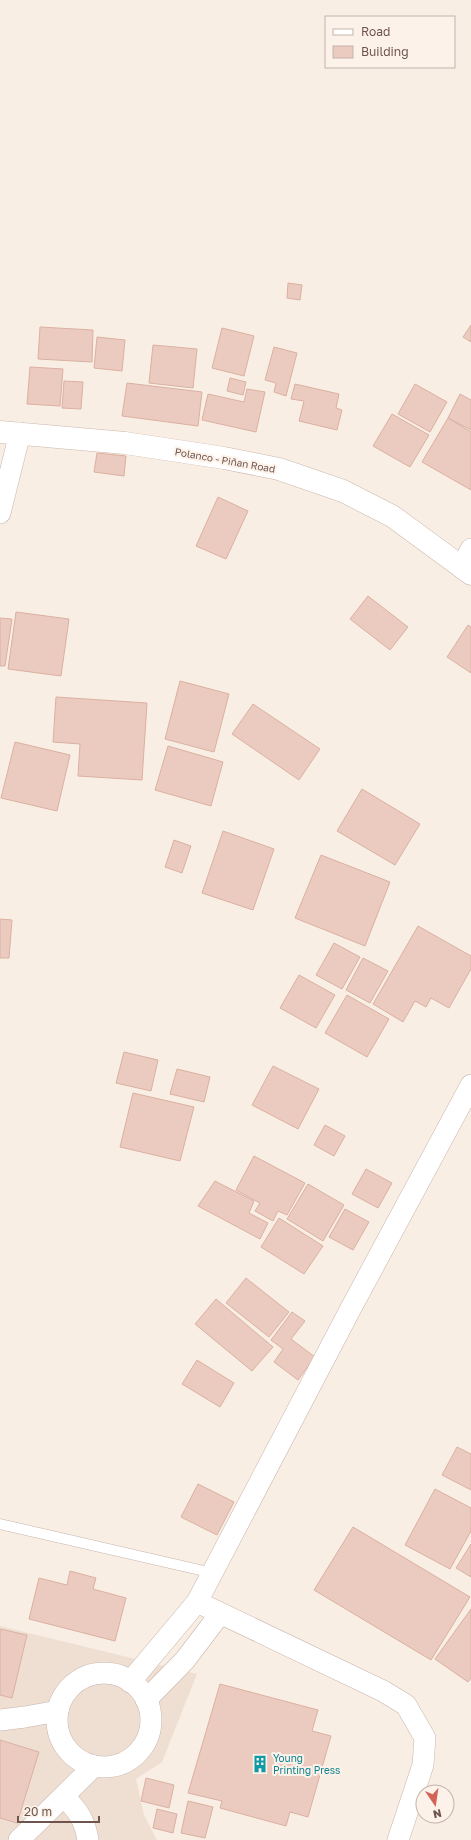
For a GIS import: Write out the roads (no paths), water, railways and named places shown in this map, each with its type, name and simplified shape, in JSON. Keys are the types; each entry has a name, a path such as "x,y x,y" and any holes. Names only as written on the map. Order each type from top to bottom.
{"main road":[{"name":"Polanco - Piñan Road","path":"10,432 132,444 224,458 279,469 343,491 392,516 468,564"}],"street":[{"path":"0,513 10,432"},
{"path":"130,1682 198,1602 351,1308 471,1085"},
{"path":"198,1602 220,1614 383,1691 406,1705 425,1738 423,1765 398,1840"},
{"path":"146,1700 185,1660 220,1614"},
{"path":"98,1674 120,1676 139,1689 146,1700 150,1712 148,1738 141,1749 132,1758 120,1764 107,1767 94,1766 82,1762 72,1755 64,1746 59,1735 57,1723 58,1711 68,1690 77,1682 98,1674"},
{"path":"0,1720 25,1718 58,1711"},
{"path":"19,1840 94,1766"},
{"path":"64,1797 78,1810 86,1827 88,1840"}],"lane":[{"path":"0,1524 213,1573"}],"place":[{"name":"Young Printing Press","path":"260,1764"}]}
